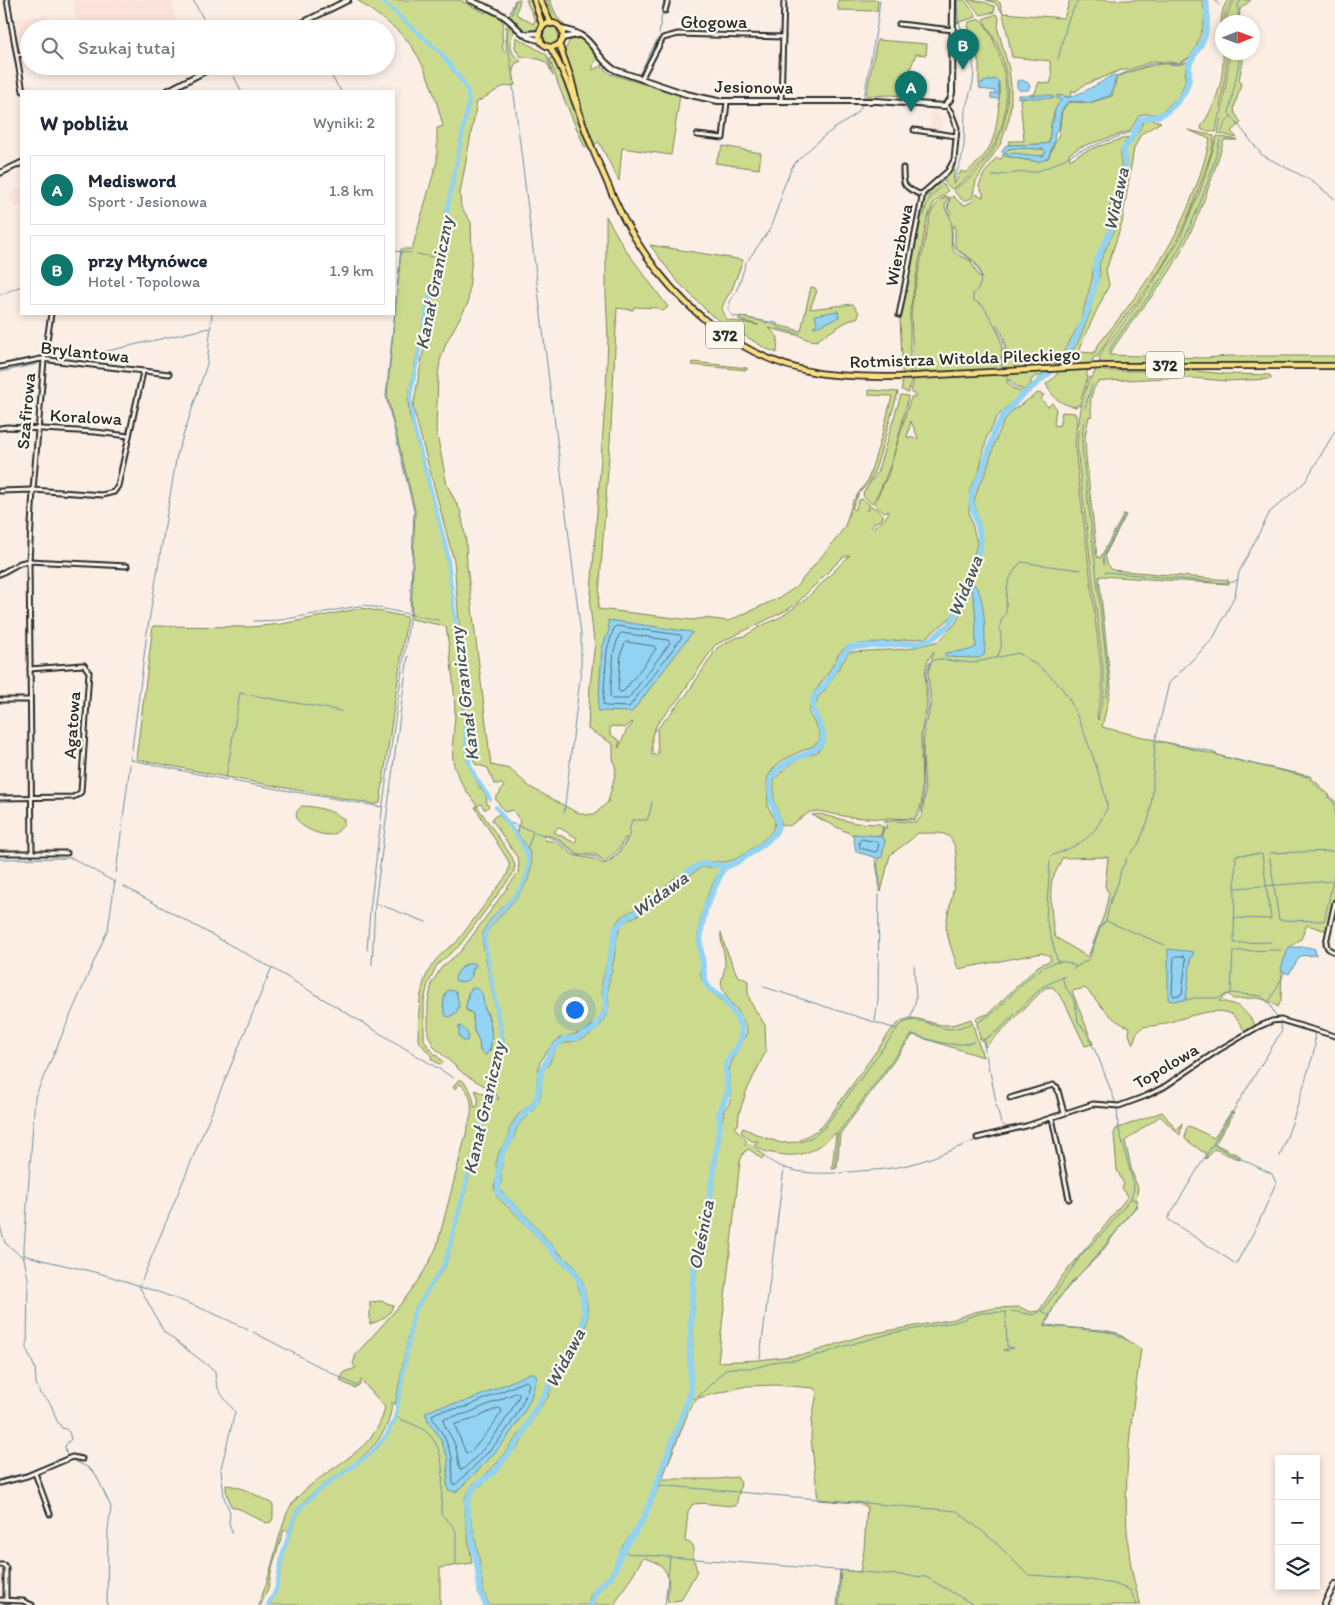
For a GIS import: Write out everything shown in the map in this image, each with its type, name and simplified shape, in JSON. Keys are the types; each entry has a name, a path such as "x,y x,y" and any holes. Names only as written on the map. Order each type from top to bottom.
{"main road":[{"path":"534,0 543,27"},
{"path":"540,0 551,24"},
{"path":"551,24 557,25 561,30 562,38 559,44 550,47 540,40 540,33 543,27 551,24"},
{"name":"Rotmistrza Witolda Pileckiego","path":"559,44 571,78 579,112"},
{"name":"Rotmistrza Witolda Pileckiego","path":"550,47 579,112 606,180 625,221 641,248 674,292 702,318 726,336 767,358 801,369 846,376 898,377 1102,366 1335,366"}],"street":[{"path":"7,0 20,73"},
{"path":"308,20 348,0"},
{"path":"470,0 501,14 528,38 540,40"},
{"path":"665,11 668,0"},
{"path":"781,102 784,0"},
{"path":"946,105 952,94 953,0"},
{"path":"899,24 953,30"},
{"path":"561,30 580,34"},
{"path":"525,34 540,33"},
{"path":"562,38 580,34"},
{"name":"Jesionowa","path":"580,34 590,42 611,67 693,97 727,102 877,101 946,105"},
{"name":"Głogowa","path":"641,79 663,38 678,34 783,37"},
{"path":"20,75 23,90"},
{"path":"169,90 198,75"},
{"path":"697,135 723,138 727,102"},
{"name":"Wierzbowa","path":"899,315 923,194 948,171 952,164 957,128 946,105"},
{"path":"914,130 956,136"},
{"path":"0,173 20,163"},
{"path":"903,168 903,184 905,187 923,194"},
{"name":"Szafirowa","path":"32,853 29,561 44,360 51,315"},
{"name":"Brylantowa","path":"0,367 37,359 169,374"},
{"name":"Koralowa","path":"0,428 95,432 129,436 143,372"},
{"path":"0,491 33,490 102,495 114,492 118,486 129,436"},
{"path":"0,574 20,563 29,561 128,566"},
{"name":"Agatowa","path":"30,669 82,664 89,672 80,792 73,797 32,798"},
{"path":"0,700 29,700"},
{"path":"0,798 32,798"},
{"path":"0,853 67,853"},
{"path":"1335,902 1326,943 1330,950 1335,952"},
{"name":"Topolowa","path":"977,1138 1097,1104 1118,1106 1146,1096 1164,1087 1232,1042 1272,1021 1281,1020 1335,1036"},
{"path":"1010,1098 1053,1085 1057,1087 1064,1113"},
{"path":"1052,1118 1069,1199"},
{"path":"0,1483 35,1472 72,1457 82,1459"},
{"path":"35,1472 50,1514"},
{"path":"0,1565 4,1565 6,1568 6,1600"},
{"path":"1324,1605 1335,1584"},
{"path":"0,1600 23,1601 32,1605"}],"shaded area":[{"path":"73,0 171,0 177,20 76,20"},
{"path":"48,15 49,20 20,20 20,48 16,18"},
{"path":"932,109 943,115 940,132 929,131"},
{"path":"20,188 20,206 16,208 8,194"}],"green space":[{"path":"357,0 460,0 485,13 486,10 495,14 504,23 502,30 503,51 506,52 506,26 510,26 514,31 511,48 514,55 521,61 516,63 513,68 515,85 502,87 477,102 460,193 461,207 471,222 472,255 468,303 446,343 440,361 436,429 447,485 461,512 466,541 467,566 491,765 510,769 530,787 574,811 586,815 595,814 608,802 616,771 613,744 588,729 595,642 590,606 606,391 608,337 606,216 625,249 668,307 663,311 658,308 634,307 633,310 617,308 611,427 598,609 692,620 705,618 728,621 781,597 796,587 845,526 853,501 868,480 892,396 869,395 869,390 898,392 876,467 870,481 859,493 852,508 855,510 859,500 862,499 870,505 866,511 872,506 882,514 883,518 871,525 872,528 884,520 889,512 883,512 874,504 888,475 911,397 916,395 911,393 913,363 917,363 917,359 913,359 912,304 930,215 942,198 944,200 944,196 948,197 945,206 949,215 951,213 948,208 950,198 953,196 965,205 973,201 976,194 983,197 979,186 984,174 996,158 1001,159 1004,154 1005,156 1031,161 1048,158 1059,134 1062,111 1068,103 1089,103 1112,96 1117,77 1133,71 1157,65 1177,65 1189,61 1186,67 1185,82 1182,90 1178,97 1159,114 1143,114 1138,117 1130,131 1080,147 1069,154 1070,160 1091,149 1128,137 1121,150 1121,172 1109,209 1109,230 1094,262 1092,280 1080,323 1059,360 1039,377 1037,375 1030,381 1032,383 1024,390 1010,380 1006,381 1012,388 1022,393 997,417 987,437 979,472 970,489 969,512 977,543 975,552 962,580 957,607 954,613 925,638 859,644 848,646 840,652 827,675 813,694 809,713 818,729 820,740 813,746 780,762 768,777 768,807 775,820 772,831 746,853 734,859 726,862 706,861 699,863 672,880 656,896 624,915 616,923 602,983 605,1005 600,1018 583,1032 560,1038 553,1044 540,1062 537,1088 533,1102 518,1115 509,1130 508,1139 500,1150 496,1162 497,1177 494,1187 497,1197 519,1217 560,1262 571,1270 575,1276 583,1307 582,1318 580,1328 562,1360 554,1369 545,1391 531,1412 523,1429 498,1462 480,1480 473,1484 465,1498 465,1516 472,1563 440,1568 440,1605 269,1605 277,1589 284,1552 300,1510 321,1490 378,1448 395,1420 414,1313 446,1265 491,1094 499,1099 492,1092 504,1039 485,940 487,932 525,885 530,874 531,863 529,851 516,831 519,831 517,829 520,821 513,810 505,812 495,798 504,787 502,784 494,784 488,768 475,764 472,755 467,722 454,561 413,407 437,277 450,220 444,220 408,399 409,413 447,553 462,692 466,756 480,788 486,795 489,806 485,810 481,804 477,806 470,796 454,765 452,752 455,718 454,700 446,626 411,619 415,510 387,396 401,249 412,249 437,161 437,128 443,126 429,80 418,57 405,38 395,28 395,20 385,20","holes":["955,225 955,245 957,249 974,261 982,278 979,277 970,260 957,254 952,248 951,228","997,325 1005,344 1004,357 1001,358 1001,342 995,327","911,421 918,439 907,437","850,555 805,600 781,617 717,648 687,694 657,729 658,754 652,755 652,735 657,724 679,698 715,645 787,610 797,603 842,558","633,723 626,731 619,748 620,741 610,734 610,727 625,728","558,827 577,838 575,843 554,832","543,834 557,838 578,854 596,855 605,861 616,851 625,838 627,839 615,857 603,864 594,859 577,856 555,842 546,841"]},
{"path":"515,0 520,0 516,14 533,24 535,20 526,0 531,0 540,26 536,33 519,28 516,26 519,24 517,21 514,23 509,16"},
{"path":"543,0 550,0 557,17 567,28 551,18"},
{"path":"838,0 878,0 877,11 838,10"},
{"path":"954,0 964,0 976,17 956,23"},
{"path":"967,0 992,5 995,7 994,12 981,15"},
{"path":"986,0 996,0 1000,3 1003,13 995,3"},
{"path":"1070,0 1202,0 1205,14 1203,27 1196,47 1190,57 1179,63 1154,61 1128,70 1121,70 1084,85 1075,92 1072,90 1071,97 1061,96 1061,101 1053,115 1049,143 1008,145 1009,141 1024,141 1020,100 1035,93 1039,82 1050,84 1052,77 1050,61 1012,57 1003,13 1064,18"},
{"path":"1228,0 1233,0 1225,15 1222,15 1223,9"},
{"path":"1235,0 1251,0 1240,9 1240,15 1227,14"},
{"path":"996,14 999,17 998,30 1009,69 1011,104 1009,119 1001,143 976,181 972,198 964,201 953,190 972,176 988,158 1002,129 1006,113 1008,97 1004,65 997,45 983,19"},
{"path":"980,19 993,39 1004,72 1005,111 1001,130 993,147 969,176 952,189 945,183 944,177 955,165 953,182 955,183 961,171 966,173 988,150 994,135 999,108 998,81 979,84 979,63 968,25 969,22"},
{"path":"550,26 556,28 558,33 557,43 552,45 546,43 543,38 545,28"},
{"path":"516,37 547,55 553,76 545,62 539,59 520,56 515,48"},
{"path":"582,38 599,58 593,64 593,70 602,65 610,74 680,95 671,155 622,148 619,181 599,142 594,145 564,52 570,40"},
{"path":"877,40 927,44 926,55 916,54 910,69 915,70 914,77 921,80 918,98 892,95 866,96"},
{"path":"553,56 589,146 585,148 550,61"},
{"path":"1223,60 1226,60 1216,132 1202,130 1201,127 1211,110 1218,92"},
{"path":"1228,60 1243,60 1239,79 1241,84 1234,108 1241,123 1231,131 1237,138 1218,133"},
{"path":"1150,119 1161,122 1141,134 1134,148 1122,223 1106,270 1109,285 1084,337 1079,352 1094,353 1152,273 1180,225 1194,192 1210,139 1188,130 1214,136 1212,151 1193,204 1174,245 1151,283 1116,328 1097,357 1094,357 1086,375 1088,376 1079,406 1071,406 1062,403 1054,397 1046,384 1054,378 1078,342 1090,313 1092,299 1100,274 1099,264 1115,229 1116,208 1120,201 1127,168 1127,146 1137,134 1143,122"},
{"path":"1217,136 1237,140 1224,140 1201,207 1179,255 1163,282 1123,333 1109,355 1205,358 1229,356 1335,356 1335,363 1102,363 1103,371 1196,371 1270,375 1271,379 1227,381 1166,378 1098,382 1095,387 1091,401 1091,417 1089,416 1085,437 1097,557 1100,558 1124,514 1126,515 1105,555 1107,563 1112,570 1228,580 1229,584 1099,577 1111,688 1102,727 1310,776 1335,801 1335,896 1327,931 1307,925 1301,939 1290,947 1282,968 1281,1000 1278,1007 1266,1000 1251,998 1233,999 1228,994 1219,1001 1237,1006 1248,1015 1256,1026 1246,1033 1231,1014 1215,1011 1205,1012 1159,1025 1143,1027 1136,1034 1133,1045 1129,1034 1130,1027 1123,1025 1111,1016 1085,988 1072,991 1093,1044 1085,1046 1064,1001 1053,987 1045,988 985,1047 982,1039 980,1039 976,1018 988,1014 1038,966 1051,960 1050,956 1042,953 958,969 946,928 956,875 955,849 951,840 944,834 918,833 890,855 881,892 878,870 878,858 882,856 885,840 881,838 884,828 887,828 885,822 917,822 922,815 925,793 924,736 931,702 928,673 934,651 928,660 925,673 927,704 921,735 922,800 920,809 914,819 849,817 818,811 810,812 789,826 782,825 774,800 774,780 782,771 798,759 817,752 824,744 825,737 816,714 815,706 818,697 825,690 849,652 907,649 939,641 954,625 962,612 983,540 974,501 979,485 986,472 1004,421 1013,410 1038,393 1044,395 1041,399 1048,407 1052,403 1056,408 1054,425 1059,426 1062,412 1075,413 1075,416 1077,416 1075,448 1102,677 1098,720 1104,691 1104,677 1077,448 1080,412 1090,377 1092,378 1104,348 1151,286 1179,240 1200,191","holes":["1108,857 1105,887 1109,893 1105,912 1088,957 1055,937 1051,908 1052,880 1062,858"]},
{"path":"723,146 761,153 759,169 715,163"},
{"path":"1008,149 1044,149 1046,152 1043,156 1034,156 1008,154 1005,152"},
{"path":"939,182 948,191 934,203 927,219 910,310 910,358 905,359 902,357 901,314 925,197"},
{"path":"650,245 743,260 722,309 727,320 759,325 739,320 740,316 801,331 811,287 817,291 810,309 853,304 859,313 858,317 846,322 816,341 769,328 778,337 777,353 765,348 711,315 676,280"},
{"path":"693,362 747,368 747,370 692,365"},
{"path":"904,362 910,363 911,383 908,393 902,390 902,365"},
{"path":"901,395 908,396 894,454 880,491 871,503 864,497 863,493 877,473"},
{"path":"362,608 407,617 380,803 374,804 136,759 153,626 250,627 282,624"},
{"path":"302,806 330,811 344,819 344,825 334,834 314,832 306,828 297,818 297,812"},
{"path":"477,806 512,857 515,866 513,874 459,946 437,965 428,984 424,1001 424,1039 428,1047 443,1062 441,1065 431,1059 432,1057 418,1040 420,998 423,985 434,962 443,952 456,943 507,875 509,869 509,862 475,807"},
{"path":"499,814 519,839 525,850 529,868 526,879 520,888 495,915 483,933 483,945 502,1042 490,1088 464,1074 434,1047 428,1034 428,1003 432,983 441,968 461,951 518,873 519,863 517,857 492,820","holes":["466,964 475,968 472,969 472,975 456,975","468,993 482,1005 489,1017 492,1035 490,1051 480,1050 479,1040 474,1031 473,1014 466,1010","457,994 458,1002 443,1007 445,995"]},
{"path":"819,814 856,823 879,824 883,827 881,835 853,835 812,815"},
{"path":"702,867 723,867 709,892 700,921 698,947 701,961 701,978 708,989 735,1016 740,1035 725,1064 724,1071 727,1090 720,1109 702,1243 694,1260 689,1328 690,1391 644,1515 622,1547 609,1578 598,1586 590,1596 588,1605 489,1605 483,1590 469,1502 475,1488 482,1485 520,1444 537,1411 548,1397 554,1381 567,1363 580,1339 586,1326 588,1315 583,1283 575,1267 560,1254 500,1190 503,1156 512,1142 516,1129 537,1103 541,1092 542,1073 549,1064 555,1050 563,1044 583,1039 591,1034 607,1015 609,1009 609,982 620,927 623,923 651,908 672,887"},
{"path":"721,932 737,975 748,981 751,1003 765,1025 766,1051 746,1092 739,1114 738,1125 734,1127 747,1141 744,1145 751,1144 764,1155 762,1159 749,1149 744,1152 740,1161 718,1362 759,1360 807,1354 865,1335 954,1319 995,1308 1019,1307 1031,1312 1039,1311 1063,1275 1128,1196 1122,1188 1124,1184 1117,1170 1114,1134 1116,1129 1162,1112 1177,1130 1182,1123 1180,1135 1160,1116 1125,1141 1132,1172 1138,1188 1137,1206 1101,1253 1068,1286 1055,1304 1044,1326 1103,1330 1117,1333 1141,1349 1129,1444 1126,1511 1128,1544 1133,1576 1141,1605 837,1605 840,1570 860,1572 864,1550 867,1506 857,1503 818,1500 811,1438 812,1419 817,1393 814,1388 776,1385 747,1386 698,1398 690,1408 662,1479 692,1395 696,1268 699,1254 705,1241 724,1109 731,1097 730,1068 747,1032 740,1015 726,996 722,987 725,963"},
{"path":"910,1018 943,1025 956,1024 971,1019 983,1057 913,1035 840,1134 837,1168 832,1169 836,1133 810,1151 803,1154 788,1155 763,1151 755,1145 758,1141 751,1141 741,1132 743,1128 781,1143 797,1142 822,1127 892,1029 901,1021"},
{"path":"458,1080 462,1080 469,1089 474,1107 478,1106 478,1097 475,1090 488,1096 445,1262 413,1312 395,1405 392,1402 390,1416 385,1429 370,1450 312,1494 298,1509 289,1531 284,1530 273,1564 268,1588 261,1605 258,1605 266,1586 290,1507 314,1482 358,1451 379,1424 385,1407 361,1380 360,1384 355,1388 340,1381 344,1372 356,1368 353,1364 356,1354 411,1290 430,1261 437,1246 471,1115 471,1102 467,1091 460,1084 455,1089 453,1088"},
{"path":"1231,1112 1234,1113 1215,1144 1240,1156 1240,1160 1214,1149 1206,1159 1205,1152 1185,1139 1186,1129 1189,1126 1214,1138"},
{"path":"381,1301 393,1305 392,1309 384,1318 370,1324 370,1302"},
{"path":"737,1477 741,1483 736,1506 704,1503 693,1504 688,1511 685,1541 693,1545 693,1556 697,1571 681,1600 668,1602 668,1577 664,1569 651,1560 643,1558 614,1605 592,1605 594,1597 615,1572 624,1552 644,1522 662,1479"},
{"path":"226,1485 244,1489 271,1503 273,1505 273,1518 271,1522 266,1523 231,1506"}],"water":[{"path":"1115,75 1117,78 1115,79 1111,95 1089,103 1067,102 1061,112 1059,127 1055,133 1048,158 1038,162 1005,156 1002,152 1005,146 1008,145 1049,143 1054,113 1061,101 1061,99 1057,99 1057,95 1071,97","holes":["1016,148 1043,149 1046,152 1043,156 1009,154 1005,152 1008,149"]},
{"path":"994,79 998,81 999,90 997,94 999,94 999,99 991,98 991,94 995,94 995,91 979,87 981,83"},
{"path":"1022,80 1030,86 1028,90 1019,90 1017,87 1017,81"},
{"path":"1018,95 1050,95 1054,98 1018,98"},
{"path":"838,311 839,317 813,327 817,323 815,315"},
{"path":"967,581 976,587 982,601 985,631 984,655 979,658 945,657 945,653 970,650 976,647 973,595"},
{"path":"608,620 692,632 632,712 598,711 602,648 609,630"},
{"path":"853,835 879,836 885,840 882,857 878,858 856,852"},
{"path":"1289,947 1315,949 1316,955 1300,956 1289,974 1282,971 1281,968"},
{"path":"1168,949 1194,952 1191,958 1186,1000 1171,1001 1168,999"},
{"path":"476,964 472,969 472,976 465,981 456,981 455,979 459,971 465,965"},
{"path":"472,988 482,993 490,1024 491,1043 489,1052 486,1055 480,1051 479,1041 474,1031 473,1014 465,1008 468,993"},
{"path":"448,990 456,991 459,1006 456,1013 449,1017 446,1016 444,1006 444,999"},
{"path":"459,1026 467,1032 467,1041 463,1041 459,1036"},
{"path":"530,1373 534,1373 537,1377 529,1402 506,1439 456,1492 448,1490 448,1458 440,1438 425,1413 438,1407 464,1402"}],"waterway":[{"path":"193,0 204,20"},
{"name":"Kanał Graniczny","path":"381,0 441,53 467,89 469,100 410,397 413,423 447,551 464,692 466,745 470,765 490,799"},
{"path":"512,15 516,0"},
{"path":"546,0 553,13"},
{"path":"659,34 664,0"},
{"path":"864,97 880,0"},
{"path":"953,183 961,161 964,145 965,110 973,83 974,71 973,62 958,19 957,0"},
{"path":"1058,59 1068,20 1078,0"},
{"name":"Widawa","path":"486,1605 480,1592 478,1570 468,1519 467,1501 474,1487 495,1471 522,1436 533,1413 582,1329 585,1316 582,1289 574,1270 559,1258 514,1207 498,1193 500,1160 504,1149 510,1141 513,1128 535,1103 540,1074 553,1048 564,1039 576,1038 594,1029 606,1011 605,984 616,929 622,921 660,897 692,869 703,864 731,865 757,849 775,833 778,822 770,795 770,784 773,776 784,765 815,749 823,741 822,732 814,712 813,700 847,650 851,647 920,643 933,638 949,625 957,612 980,548 980,534 971,501 973,490 983,470 995,430 1004,415 1018,399 1062,362 1076,338 1087,312 1096,281 1096,262 1112,228 1113,209 1125,166 1124,149 1133,136 1140,120 1163,114 1174,105 1184,92 1188,82 1190,63 1204,37 1207,16 1206,0"},
{"path":"1215,0 1219,5"},
{"path":"1238,15 1238,4 1242,0"},
{"path":"509,27 507,37 513,81"},
{"path":"639,75 658,38"},
{"path":"1116,76 1154,63 1179,64 1193,56"},
{"path":"1238,60 1229,113 1262,155 1310,180 1335,199"},
{"path":"233,75 241,90"},
{"path":"331,75 340,90"},
{"path":"513,86 553,413"},
{"path":"781,194 796,162 828,133 853,116 863,103"},
{"path":"1222,132 1224,125 1231,116"},
{"path":"992,176 1036,172 1079,151 1134,131"},
{"path":"1108,352 1163,275 1184,239 1201,200 1220,140"},
{"path":"932,196 940,187"},
{"path":"924,216 931,196 926,194"},
{"path":"949,197 947,210 952,224 953,245 975,264 981,277 981,282 973,294 973,300 983,306 1002,337 1004,346 1001,365 1008,380 1014,387 1027,393"},
{"path":"748,260 770,229 781,198"},
{"path":"395,251 411,253"},
{"path":"395,310 401,252"},
{"path":"417,254 438,258"},
{"path":"746,262 739,285 729,304 728,309 732,316 777,323 777,328 800,334"},
{"path":"0,295 20,286"},
{"path":"211,322 212,315"},
{"path":"367,950 382,811 410,614 414,511 386,396 394,315"},
{"path":"116,873 147,633 177,454 207,364 211,325"},
{"path":"68,358 209,328"},
{"path":"0,372 38,364"},
{"path":"1085,408 1092,385"},
{"path":"554,416 581,634 581,670 564,813"},
{"path":"1084,417 1083,456 1109,685 1106,698"},
{"path":"1130,854 1138,845 1149,818 1153,790 1155,742 1169,683 1213,639 1235,595 1239,572 1270,512 1305,482 1335,431"},
{"path":"1104,565 1103,556 1125,516"},
{"path":"997,658 1001,646 1000,624 1006,613 1007,592 1012,575 1021,562 1056,567"},
{"path":"1057,567 1081,570"},
{"path":"1105,572 1225,583 1237,580"},
{"path":"254,621 281,620 364,605 438,620"},
{"path":"884,821 890,819 915,820 921,811 923,800 922,735 929,704 926,673 930,662 937,659 972,663 1018,653 1046,673 1059,685 1069,699 1079,719 1092,754 1106,800 1107,809 1098,826 1087,838 1051,856"},
{"path":"372,965 375,903 408,656"},
{"path":"226,778 240,693 341,711"},
{"path":"1157,742 1210,751 1223,757 1308,777 1335,804"},
{"path":"131,760 232,781 382,807"},
{"path":"507,822 557,840 577,855 596,857 605,863 616,855 625,844 632,820 647,820 652,802"},
{"name":"Kanał Graniczny","path":"268,1605 276,1590 283,1552 295,1516 302,1506 319,1490 371,1453 386,1436 395,1419 414,1312 445,1263 503,1043 484,937 487,928 493,920 519,891 529,867 523,844 496,807"},
{"path":"881,838 884,826"},
{"path":"527,850 533,832"},
{"path":"1333,881 1324,921 1279,920 1269,853 1335,851"},
{"path":"1234,918 1271,919 1262,854 1236,855 1235,888 1333,881 1335,869"},
{"path":"0,859 72,858 116,883"},
{"path":"875,858 879,892"},
{"path":"1127,858 1111,899 1106,921 1165,945"},
{"path":"1050,861 1046,919 1058,963"},
{"name":"Oleśnica","path":"590,1605 596,1590 614,1572 621,1554 644,1518 691,1392 690,1346 694,1262 703,1244 720,1124 719,1114 728,1092 727,1062 738,1046 742,1035 741,1026 735,1014 722,997 710,989 705,982 700,943 706,907 722,871 727,866"},
{"path":"69,1457 65,1446 71,1439 69,1432 62,1428 48,1400 40,1394 36,1383 35,1368 27,1350 28,1278 24,1259 24,1247 35,1097 108,929 115,880"},
{"path":"123,886 272,968 454,1078"},
{"path":"1235,889 1234,943 1271,942"},
{"path":"875,1021 878,1000 879,895"},
{"path":"375,903 426,922"},
{"path":"1333,925 1335,917"},
{"path":"1073,969 1089,959 1101,926 1105,922"},
{"path":"1231,992 1233,951 1281,950"},
{"path":"978,1022 994,1012 1021,985 1043,967 1054,962 1066,962 1076,967"},
{"path":"910,1020 916,999 914,965"},
{"path":"142,1280 271,969"},
{"path":"1269,1002 1285,972"},
{"path":"983,1040 999,1030 1042,987 1065,976"},
{"path":"1062,977 1066,988 1073,998 1078,1022 1086,1032 1099,1059 1116,1104"},
{"path":"761,986 896,1029"},
{"path":"1186,1000 1218,998 1231,993 1261,996 1269,1003 1276,1016"},
{"path":"801,1142 814,1136 824,1128 900,1025 913,1020 950,1029 970,1024"},
{"path":"1213,1145 1272,1174 1276,1183 1257,1226 1236,1264 1168,1218 1282,1031 1279,1022"},
{"path":"1280,1023 1314,1033 1315,1047 1280,1156"},
{"path":"835,1168 838,1133 912,1034 950,1044 974,1042"},
{"path":"985,1039 984,1045 989,1070"},
{"path":"990,1072 996,1101"},
{"path":"996,1104 1001,1123 1006,1127 1028,1123 1060,1112"},
{"path":"1011,1311 1034,1315 1044,1309 1082,1254 1105,1231 1131,1198 1134,1189 1133,1182 1118,1126 1117,1108"},
{"path":"840,1173 908,1165 974,1141"},
{"path":"765,1157 789,1169 808,1173 836,1173"},
{"path":"760,1358 784,1168"},
{"path":"1127,1340 1108,1332 1046,1325 1056,1301 1098,1254 1134,1209 1137,1202 1131,1198"},
{"path":"0,1226 5,1243 24,1258"},
{"path":"24,1255 102,1274 139,1286 195,1306 248,1330"},
{"path":"140,1284 139,1286 164,1332 215,1371 218,1389 235,1412 221,1468"},
{"path":"1042,1311 1049,1316"},
{"path":"689,1397 696,1399 725,1370 730,1368 754,1368 779,1361 795,1360 823,1354 892,1333 955,1322 981,1313 1006,1312 1006,1319"},
{"path":"1006,1322 1007,1346 1013,1348 1003,1350 1008,1351"},
{"path":"253,1332 357,1386"},
{"path":"395,1417 424,1430 438,1447 442,1469 441,1514 456,1531 456,1565"},
{"path":"0,1479 26,1473 67,1456"},
{"path":"71,1459 89,1468 96,1475 111,1507 108,1529 107,1605"},
{"path":"221,1470 224,1497 230,1512 229,1523 232,1532"},
{"path":"657,1485 957,1511 994,1541 1028,1575 1079,1578 1114,1584 1130,1590 1137,1605"},
{"path":"624,1549 627,1553 644,1555 926,1577 974,1605"},
{"path":"665,1605 670,1557"},
{"path":"839,1605 841,1572"}],"place":[{"name":"przy Młynówce","path":"963,70"},
{"name":"Medisword","path":"911,112"}]}
